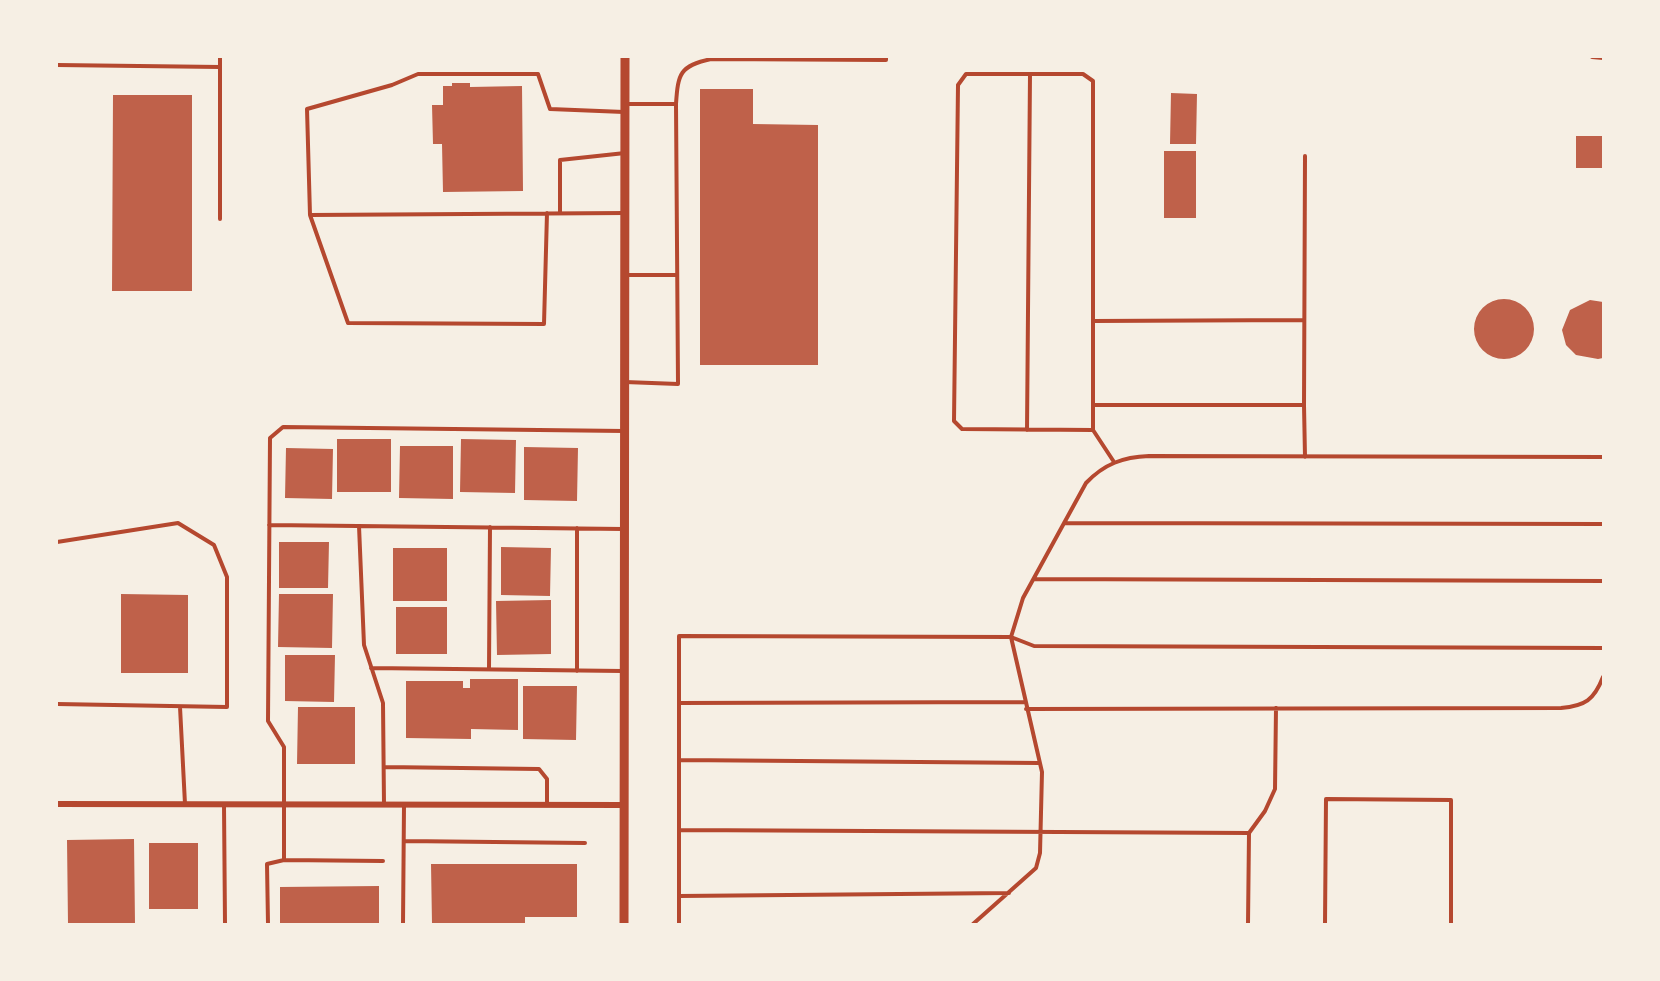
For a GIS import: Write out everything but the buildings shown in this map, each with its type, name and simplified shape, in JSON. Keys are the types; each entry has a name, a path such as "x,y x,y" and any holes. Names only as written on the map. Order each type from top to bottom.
{"street":[{"path":"624,924 625,57"},
{"path":"57,804 624,805"}],"lane":[{"path":"220,57 220,219"},
{"path":"624,382 678,384 676,104 677,79 688,64 711,59 886,60 886,57"},
{"path":"1592,57 1603,58"},
{"path":"57,65 220,67"},
{"path":"547,213 544,324 348,323 310,215 307,108 392,85 418,74 538,74 550,109 625,108 676,104"},
{"path":"1093,430 962,429 954,421 958,85 966,74 1083,74 1093,81 1093,430 1113,462"},
{"path":"1028,430 1030,74"},
{"path":"560,213 560,160 624,153"},
{"path":"1305,156 1305,457"},
{"path":"310,215 624,213"},
{"path":"624,275 677,275"},
{"path":"1093,321 1304,320"},
{"path":"1093,405 1304,405"},
{"path":"284,860 284,747 268,721 270,438 284,427 624,431"},
{"path":"973,924 1036,868 1041,831 1040,763 1011,637 1023,598 1086,483 1113,462 1131,456 1603,457"},
{"path":"57,542 178,523 214,545 227,577 227,707 57,704"},
{"path":"1064,523 1603,524"},
{"path":"269,525 624,529"},
{"path":"359,526 364,645 383,703 384,805"},
{"path":"489,669 490,527"},
{"path":"577,528 577,671"},
{"path":"1033,579 1603,581"},
{"path":"679,924 679,636 1011,637 1034,646 1603,648"},
{"path":"371,668 624,671"},
{"path":"1026,709 1574,707 1590,701 1603,677"},
{"path":"679,703 1025,702"},
{"path":"180,706 185,805"},
{"path":"1248,924 1249,833 1266,811 1275,789 1276,708"},
{"path":"679,760 1040,763"},
{"path":"384,767 539,769 547,779 547,805"},
{"path":"1325,924 1326,799 1451,800 1451,924"},
{"path":"224,805 225,924"},
{"path":"404,924 405,805"},
{"path":"679,830 1249,833"},
{"path":"404,841 585,843"},
{"path":"268,924 267,864 284,860 383,861"},
{"path":"679,896 1009,893"}]}
